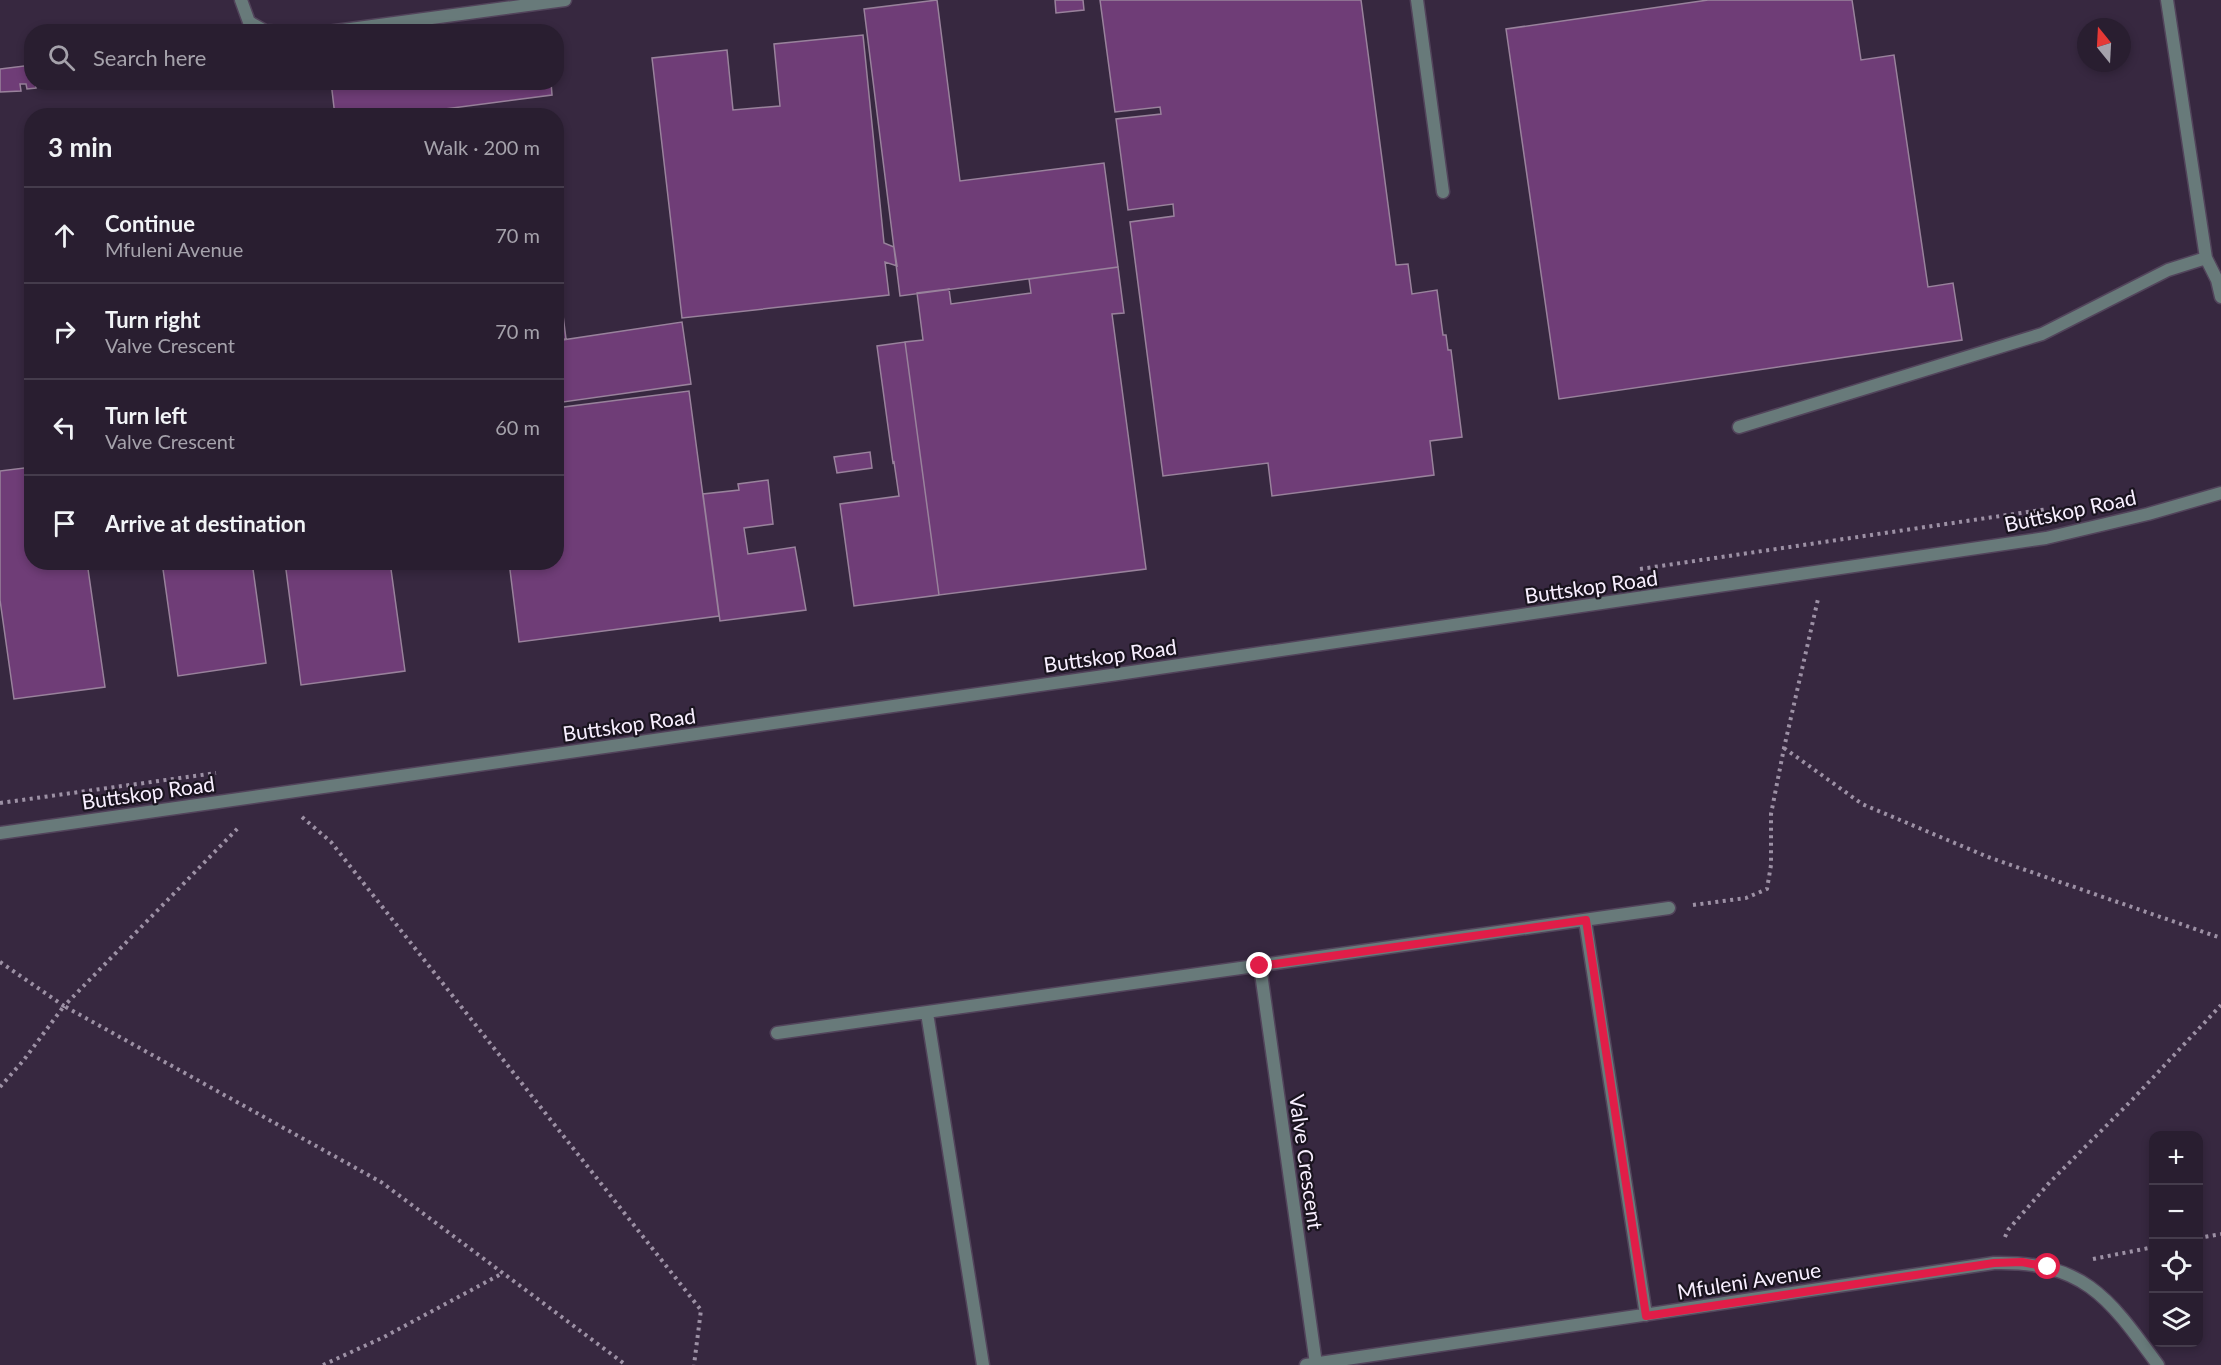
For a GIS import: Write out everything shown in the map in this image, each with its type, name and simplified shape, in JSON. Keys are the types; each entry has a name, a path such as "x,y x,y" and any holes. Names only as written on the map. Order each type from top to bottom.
{"street":[{"path":"241,0 249,22 253,24"},
{"path":"387,24 565,0"},
{"path":"1417,0 1443,192"},
{"path":"2166,0 2206,258 2217,280 2221,297"},
{"path":"1739,427 2042,334 2168,270 2206,258"},
{"name":"Buttskop Road","path":"0,833 1118,674 2023,542 2148,514 2221,493"},
{"path":"777,1033 1669,908"},
{"path":"1586,920 1646,1316"},
{"name":"Valve Crescent","path":"1260,966 1311,1364"},
{"path":"927,1012 983,1365"},
{"name":"Mfuleni Avenue","path":"1311,1364 1994,1263 2022,1262 2048,1267 2067,1274 2086,1284 2106,1299 2158,1365"}],"path":[{"path":"1638,569 2054,508"},
{"path":"1669,908 1746,898 1767,889 1771,865 1771,814 1818,599"},
{"path":"1784,748 1862,804 1988,857 2221,938"},
{"path":"0,803 225,772"},
{"path":"302,817 331,842 700,1310 694,1365"},
{"path":"0,1087 23,1061 64,1006 239,827"},
{"path":"0,962 64,1006 381,1182 626,1365"},
{"path":"1994,1263 2008,1230 2050,1182 2132,1100 2221,1005"},
{"path":"2203,1237 2221,1234"},
{"path":"2048,1267 2149,1248"},
{"path":"323,1365 384,1337 503,1274"}],"building":[{"path":"937,0 960,181 1104,163 1118,267 900,296 864,9"},
{"path":"1055,0 1083,0 1084,10 1056,13"},
{"path":"1100,0 1361,0 1396,265 1408,264 1412,294 1437,290 1443,335 1446,335 1448,350 1451,350 1462,437 1430,441 1434,475 1272,496 1268,463 1163,476 1130,222 1174,216 1173,204 1128,210 1116,119 1161,114 1160,107 1115,112"},
{"path":"1708,0 1852,0 1861,60 1894,55 1928,287 1953,283 1962,340 1559,399 1506,29"},
{"path":"863,35 884,243 894,247 897,266 885,262 889,295 682,318 652,58 727,50 733,110 780,106 774,44"},
{"path":"24,66 24,84 20,84 21,91 0,92 0,69"},
{"path":"332,90 552,90 552,95 452,108 334,108"},
{"path":"1118,267 1124,313 1112,314 1146,569 939,595 905,342 923,340 917,293 949,289 951,304 1031,293 1029,279"},
{"path":"682,322 691,384 564,402 564,340"},
{"path":"905,342 939,595 854,606 840,504 899,496 877,346"},
{"path":"689,391 719,616 519,642 510,570 564,570 564,407"},
{"path":"870,452 872,468 837,473 834,457"},
{"path":"24,468 24,570 88,570 105,687 14,699 0,600 0,471"},
{"path":"768,480 773,524 744,528 748,554 795,547 806,610 720,621 703,494 739,490 738,484"},
{"path":"163,570 253,570 266,663 178,676"},
{"path":"286,570 391,570 405,671 301,685"}],"route":[{"path":"1260,966 1586,920 1646,1316 1994,1263 2022,1262 2048,1267"}]}
